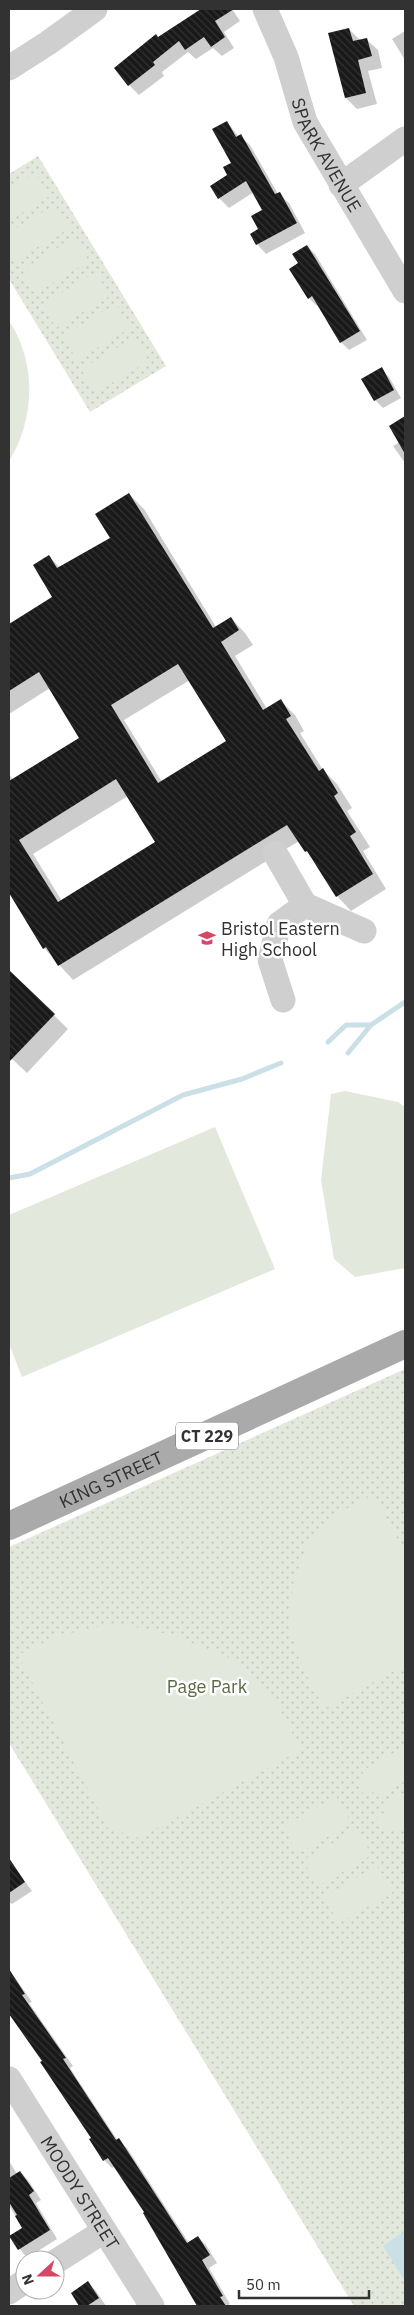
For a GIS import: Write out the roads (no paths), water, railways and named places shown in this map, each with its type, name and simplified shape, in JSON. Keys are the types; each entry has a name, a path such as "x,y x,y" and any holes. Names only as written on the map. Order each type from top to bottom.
{"main road":[{"name":"KING STREET","path":"9,1526 405,1344"}],"street":[{"path":"9,68 95,9"},
{"name":"SPARK AVENUE","path":"265,9 286,57 305,122 405,291"},
{"path":"341,185 405,139"},
{"path":"275,852 305,905 364,931"},
{"path":"283,1000 270,960 279,924 305,905"},
{"name":"MOODY STREET","path":"9,2078 152,2306"},
{"path":"65,2256 104,2231"}],"water":[{"path":"405,2231 405,2281 383,2246"}],"waterway":[{"path":"328,1042 346,1025 371,1025 405,1002"},
{"path":"348,1053 371,1025"},
{"path":"9,1178 30,1174 183,1095 242,1079 281,1063"}],"place":[{"name":"Bristol Eastern High School","path":"207,938"}],"park label":[{"name":"Page Park","path":"207,1686"}]}
